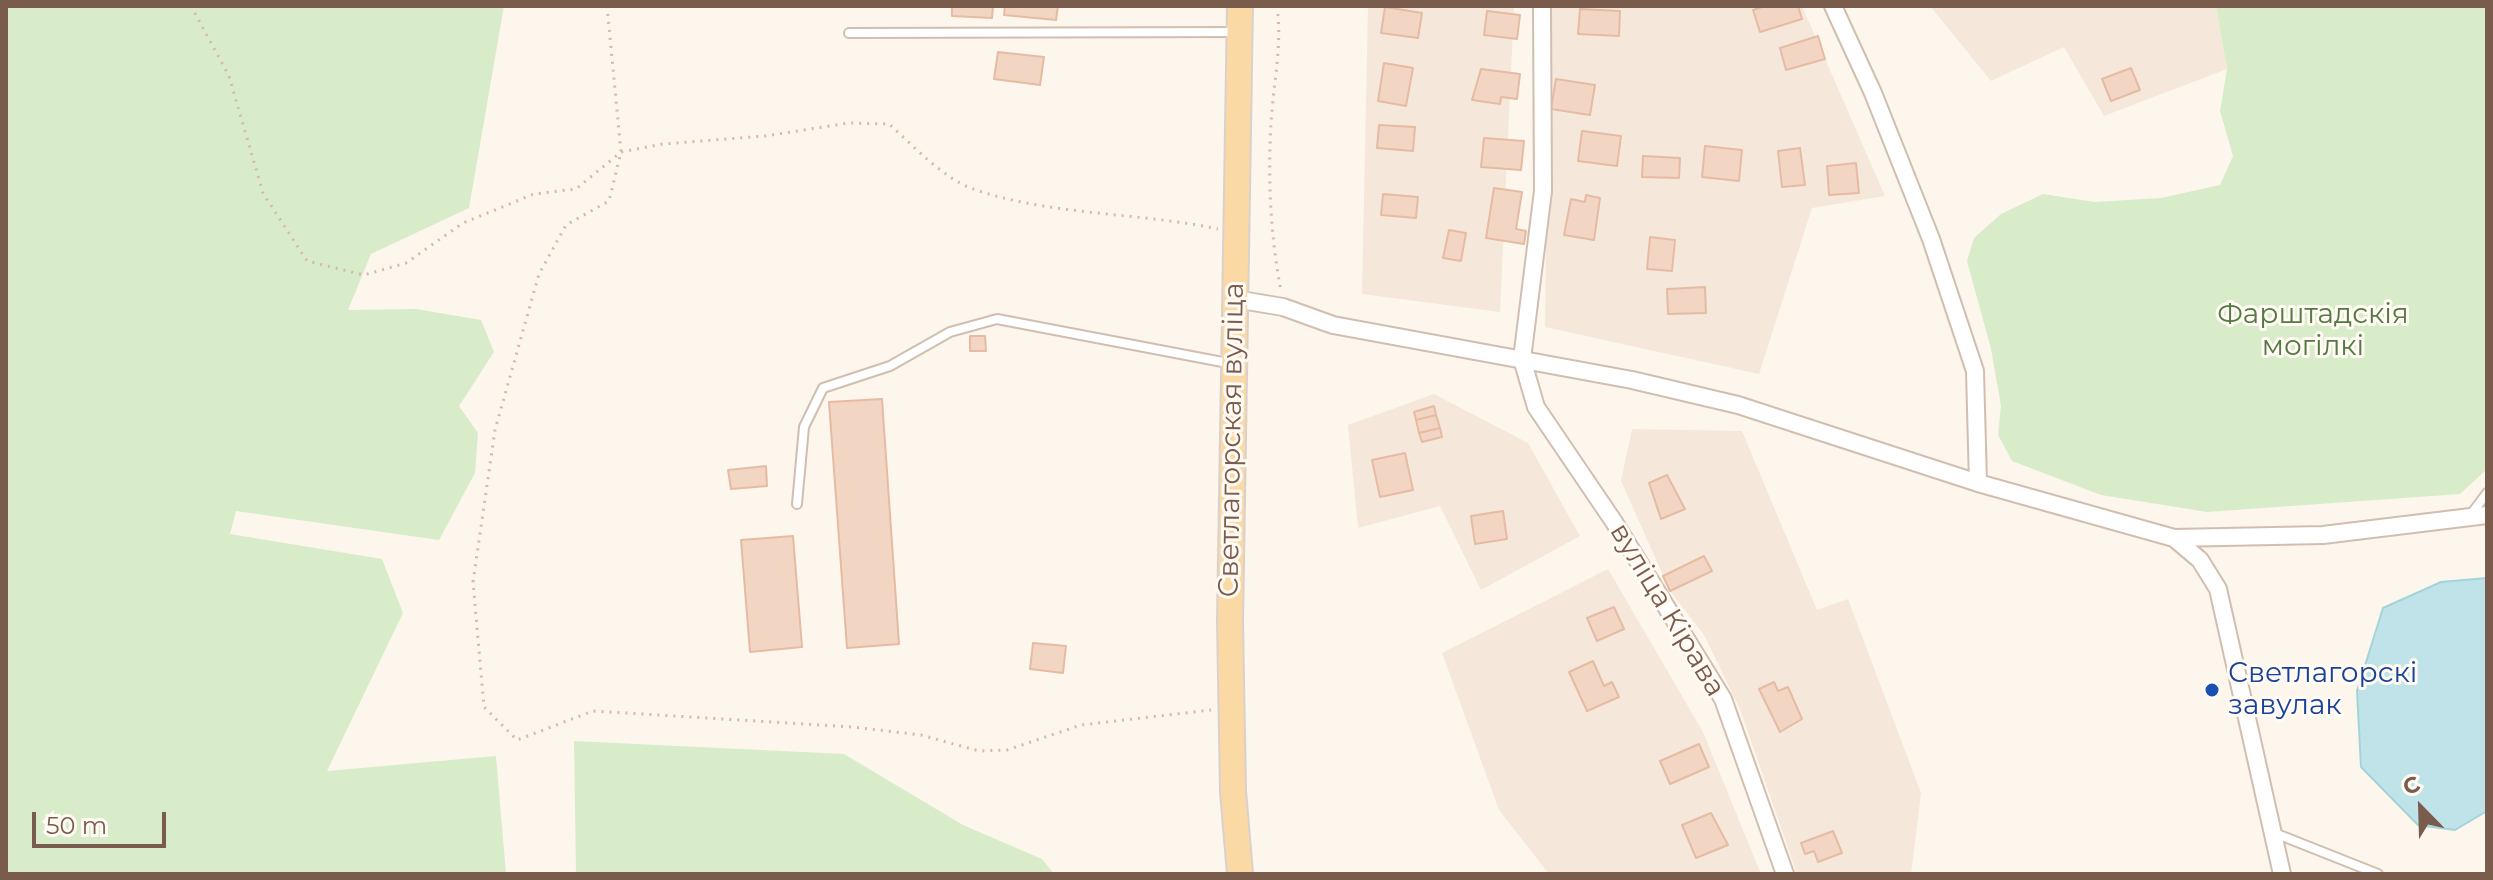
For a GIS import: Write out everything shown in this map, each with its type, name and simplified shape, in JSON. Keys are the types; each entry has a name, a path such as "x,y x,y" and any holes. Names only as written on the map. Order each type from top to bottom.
{"main road":[{"name":"Светлагорская вуліца","path":"1240,6 1231,708 1240,874"}],"street":[{"path":"1522,359 1543,191 1542,6"},
{"path":"1833,6 1873,93 1931,239 1975,371 1978,483"},
{"path":"1235,299 1283,307 1333,325 1522,359 1738,405 1978,483 2174,538 2323,535 2487,515"},
{"name":"вуліца Кірава","path":"1522,359 1536,407 1614,522 1723,699 1785,874"},
{"path":"2174,538 2200,560 2218,589 2282,874"}],"lane":[{"path":"849,33 1239,32"},
{"path":"797,504 804,427 823,388 890,366 950,332 997,319 1234,365"},
{"path":"2468,517 2487,493"},
{"path":"2272,832 2378,874"}],"path":[{"path":"191,6 229,76 263,193 307,261 364,275 406,263 463,223 534,194 576,189 621,152 663,144 765,136 849,123 889,124 940,169 975,190 1086,212 1235,232"},
{"path":"607,6 621,152 609,201 566,225 539,274 495,430 473,582 484,707 517,740 593,711 853,727 921,735 979,751 1007,750 1081,725 1231,708"},
{"path":"1277,6 1281,44 1272,110 1272,232 1283,307"}],"shaded area":[{"path":"1368,6 1514,6 1500,312 1362,294"},
{"path":"1549,6 1802,6 1885,196 1812,208 1759,374 1545,327"},
{"path":"1930,6 2216,6 2227,69 2104,116 2064,47 1991,81"},
{"path":"1434,394 1528,443 1580,536 1481,590 1440,506 1358,528 1348,425"},
{"path":"1632,429 1742,431 1817,610 1848,599 1921,793 1911,874 1797,874 1740,709 1704,635 1670,591 1621,481"},
{"path":"1608,569 1703,732 1761,874 1549,874 1499,810 1442,653"}],"green space":[{"path":"6,6 504,6 469,208 371,254 348,310 416,309 481,320 494,352 459,406 478,433 475,473 439,540 236,511 230,534 382,559 403,613 327,771 496,756 506,874 6,874"},
{"name":"Фарштадскія могілкі","path":"2216,6 2487,6 2487,469 2460,494 2207,512 2101,495 2012,461 1998,435 2001,406 1991,349 1967,261 1974,238 2001,214 2043,194 2095,202 2161,198 2220,185 2233,156 2220,111 2227,69"},
{"path":"574,741 844,754 963,825 1042,859 1054,874 576,874"}],"water":[{"path":"2487,578 2487,811 2455,830 2418,825 2361,767 2357,691 2383,608 2441,582"}],"building":[{"path":"952,6 993,6 992,18 952,16"},
{"path":"1005,6 1058,6 1056,20 1004,15"},
{"path":"1765,6 1798,6 1802,19 1760,32 1753,10"},
{"path":"1385,7 1422,13 1418,38 1381,33"},
{"path":"1580,9 1620,11 1619,36 1578,34"},
{"path":"1487,11 1520,15 1517,39 1484,35"},
{"path":"1818,36 1825,59 1786,70 1780,48"},
{"path":"998,52 1044,57 1040,85 994,79"},
{"path":"1384,63 1413,68 1406,106 1378,101"},
{"path":"2131,68 2140,90 2111,101 2102,79"},
{"path":"1481,69 1520,74 1517,99 1501,97 1500,104 1472,100"},
{"path":"1556,79 1595,85 1590,115 1551,109"},
{"path":"1379,125 1415,127 1413,151 1377,148"},
{"path":"1582,131 1621,136 1617,166 1578,161"},
{"path":"1484,138 1524,141 1521,170 1481,167"},
{"path":"1705,146 1742,150 1739,181 1702,177"},
{"path":"1800,148 1805,185 1782,187 1778,151"},
{"path":"1643,156 1680,158 1679,178 1642,177"},
{"path":"1856,163 1859,193 1829,195 1827,166"},
{"path":"1494,188 1522,192 1516,229 1526,231 1524,244 1486,238"},
{"path":"1383,194 1418,197 1416,218 1381,215"},
{"path":"1586,195 1600,198 1594,240 1564,235 1571,199 1585,202"},
{"path":"1449,230 1466,233 1461,261 1443,258"},
{"path":"1650,237 1675,240 1672,271 1647,269"},
{"path":"1705,287 1706,313 1668,314 1667,289"},
{"path":"970,336 985,336 986,351 970,351"},
{"path":"882,399 899,644 847,648 829,402"},
{"path":"1434,406 1436,415 1416,420 1414,412"},
{"path":"1436,415 1440,428 1419,433 1416,420"},
{"path":"1440,428 1442,437 1422,442 1419,433"},
{"path":"1405,453 1413,490 1380,497 1372,460"},
{"path":"766,466 767,486 731,489 728,470"},
{"path":"1667,475 1685,509 1661,519 1649,483"},
{"path":"1503,511 1507,539 1475,544 1471,516"},
{"path":"793,536 802,647 750,652 741,540"},
{"path":"1704,556 1712,571 1670,591 1663,576"},
{"path":"1614,607 1624,629 1597,641 1587,618"},
{"path":"1033,643 1066,646 1063,673 1030,669"},
{"path":"1593,661 1604,686 1612,682 1619,697 1587,711 1569,672"},
{"path":"1774,682 1778,691 1788,687 1802,719 1780,732 1759,689"},
{"path":"1699,744 1709,767 1670,784 1660,761"},
{"path":"1711,813 1728,845 1696,858 1682,825"},
{"path":"1833,831 1842,853 1818,862 1814,851 1805,854 1801,843"}],"place":[{"name":"Светлагорскі завулак","path":"2212,690"}]}
